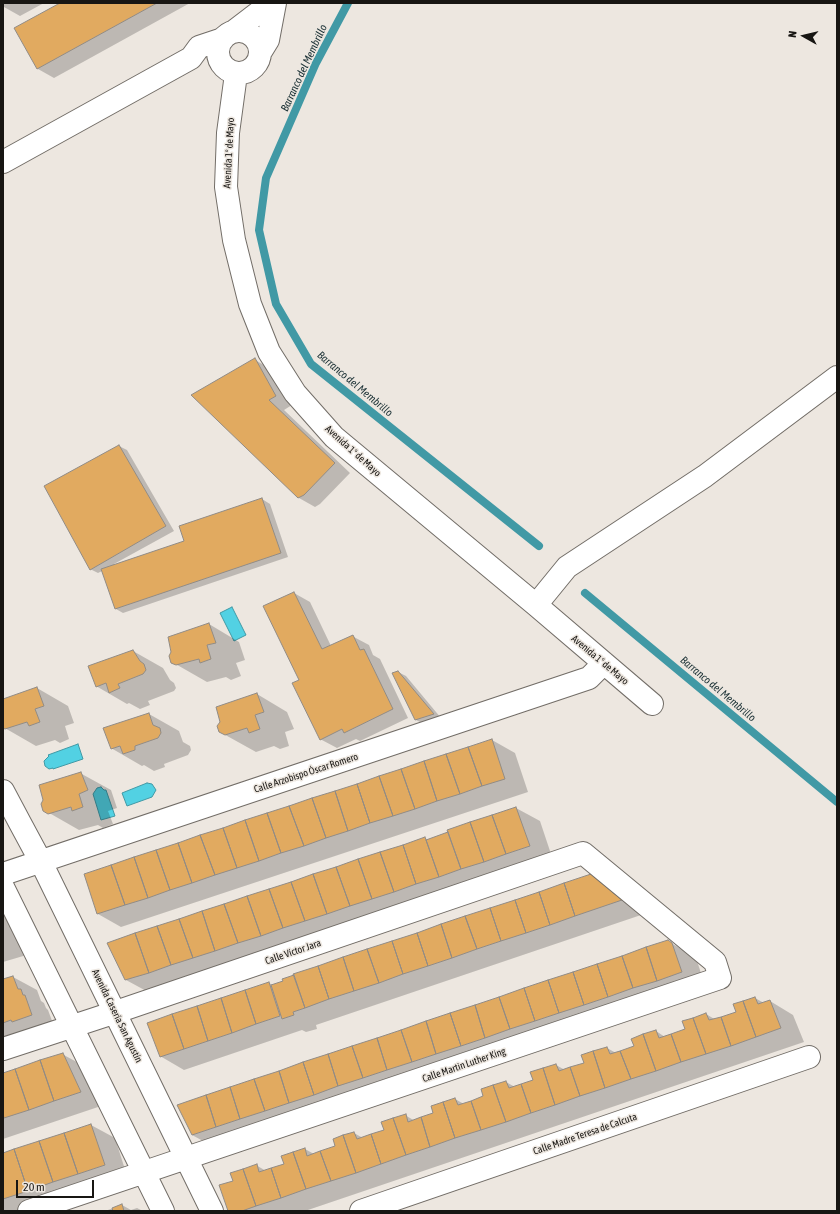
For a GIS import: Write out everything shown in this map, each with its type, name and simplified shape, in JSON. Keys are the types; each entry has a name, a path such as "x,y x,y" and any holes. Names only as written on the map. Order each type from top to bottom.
{"street":[{"path":"229,69 219,58 219,44 228,35 271,3"},
{"path":"191,58 243,73 250,70 255,66 260,53 268,40 275,3"},
{"path":"3,162 191,58 200,47 228,35 240,31 246,32 252,36 259,47 260,53"},
{"name":"Avenida 1º de Mayo","path":"229,69 226,187 234,240 250,304 269,352 295,393 334,437 536,605 652,704"},
{"path":"536,605 567,567 704,476 837,377"},
{"name":"Calle Arzobispo Óscar Romero","path":"3,874 589,678 604,663"},
{"name":"Avenida Casería San Agustín","path":"3,791 11,827 42,862 212,1211"},
{"name":"Calle Martin Luther King","path":"29,1211 187,1159 720,978 715,962 583,853"},
{"name":"Calle Víctor Jara","path":"3,1049 583,853"},
{"path":"3,887 163,1211"},
{"name":"Calle Madre Teresa de Calcuta","path":"361,1211 809,1057"}],"water":[{"path":"232,607 246,635 234,641 220,613"},
{"path":"78,744 83,759 53,769 49,769 45,766 44,761 49,756 48,755"},
{"path":"147,783 152,784 156,790 152,797 127,806 122,793"},
{"path":"101,787 106,790 115,816 101,820 93,794 97,788"}],"building":[{"path":"60,3 157,3 37,69 14,28"},
{"path":"255,358 276,396 269,400 335,463 304,495 298,498 191,395"},
{"path":"119,445 166,526 90,570 44,486"},
{"path":"262,498 281,553 115,609 101,569 184,541 179,526"},
{"path":"294,592 322,649 353,635 360,650 364,649 393,709 344,733 342,729 320,740 292,683 299,680 263,606"},
{"path":"209,623 216,643 207,645 211,659 200,663 199,659 176,665 171,663 169,656 171,652 168,637"},
{"path":"133,650 140,661 144,664 146,670 143,674 118,684 120,688 109,693 106,683 96,687 88,666"},
{"path":"398,671 434,714 415,720 392,673"},
{"path":"37,687 44,706 35,709 40,722 29,726 27,722 5,729 3,728 3,699"},
{"path":"257,693 264,712 255,715 260,729 249,733 247,728 225,735 219,732 217,726 220,722 216,707"},
{"path":"149,713 153,725 160,728 161,733 158,738 135,746 135,750 123,754 120,746 111,749 103,728"},
{"path":"492,739 505,779 482,786 468,747"},
{"path":"468,747 482,786 460,794 446,754"},
{"path":"446,754 460,794 437,801 424,761"},
{"path":"424,761 437,801 415,809 401,769"},
{"path":"401,769 415,809 393,816 379,776"},
{"path":"81,772 88,790 79,794 83,807 72,811 71,807 48,814 43,811 41,804 43,800 39,785"},
{"path":"379,776 393,816 370,823 357,784"},
{"path":"357,784 370,823 348,831 335,791"},
{"path":"335,791 348,831 326,838 312,798"},
{"path":"312,798 326,838 304,846 289,806"},
{"path":"289,806 304,846 281,853 267,813"},
{"path":"516,807 530,846 506,854 492,815"},
{"path":"267,813 281,853 259,861 245,820"},
{"path":"492,815 506,854 484,862 470,822"},
{"path":"245,820 259,861 237,868 223,828"},
{"path":"470,822 484,862 461,869 447,830"},
{"path":"223,828 237,868 215,875 200,835"},
{"path":"448,832 461,869 439,877 426,840"},
{"path":"200,835 215,875 192,883 178,843"},
{"path":"425,837 439,877 416,884 403,845"},
{"path":"178,843 192,883 170,890 156,850"},
{"path":"403,845 416,884 394,892 380,852"},
{"path":"156,850 170,890 148,898 134,857"},
{"path":"380,852 394,892 372,899 358,859"},
{"path":"134,857 148,898 125,905 111,865"},
{"path":"358,859 372,899 350,906 336,867"},
{"path":"111,865 125,905 97,914 84,874"},
{"path":"336,867 350,906 327,914 313,874"},
{"path":"313,874 327,914 305,921 291,882"},
{"path":"591,874 622,900 575,916 564,883"},
{"path":"291,882 305,921 283,928 269,889"},
{"path":"564,883 575,916 550,925 539,892"},
{"path":"269,889 283,928 261,936 247,896"},
{"path":"539,892 550,925 526,933 515,900"},
{"path":"247,896 261,936 238,943 224,904"},
{"path":"515,900 526,933 501,941 490,908"},
{"path":"224,904 238,943 215,951 202,911"},
{"path":"490,908 501,941 477,949 465,916"},
{"path":"202,911 215,951 193,958 179,919"},
{"path":"465,916 477,949 452,958 441,924"},
{"path":"179,919 193,958 171,965 157,926"},
{"path":"441,924 452,958 428,966 417,933"},
{"path":"157,926 171,965 149,973 135,933"},
{"path":"135,933 149,973 125,980 107,943"},
{"path":"417,933 428,966 403,974 392,941"},
{"path":"668,940 672,943 682,972 657,981 646,947"},
{"path":"392,941 403,974 379,983 367,949"},
{"path":"646,947 657,981 633,988 622,956"},
{"path":"367,949 379,983 354,991 343,957"},
{"path":"622,956 633,988 608,997 597,964"},
{"path":"343,957 354,991 329,999 318,966"},
{"path":"597,964 608,997 584,1005 573,972"},
{"path":"318,966 329,999 305,1008 293,974"},
{"path":"573,972 584,1005 559,1013 548,980"},
{"path":"294,975 305,1008 293,1012 294,1015 282,1019 271,985"},
{"path":"13,976 18,989 21,989 23,995 25,995 32,1015 12,1022 11,1020 3,1023 3,979"},
{"path":"548,980 559,1013 535,1021 524,988"},
{"path":"269,982 280,1016 256,1024 245,990"},
{"path":"524,988 535,1021 510,1029 499,997"},
{"path":"245,990 256,1024 232,1033 221,998"},
{"path":"499,997 510,1029 485,1038 475,1005"},
{"path":"755,997 758,1004 770,1000 781,1028 756,1037 743,1001"},
{"path":"221,998 232,1033 208,1041 197,1006"},
{"path":"743,1001 756,1037 731,1046 721,1017 736,1012 733,1004"},
{"path":"475,1005 485,1038 461,1046 450,1013"},
{"path":"197,1006 208,1041 184,1049 172,1014"},
{"path":"450,1013 461,1046 436,1054 426,1021"},
{"path":"706,1013 709,1020 721,1017 731,1046 706,1054 693,1018"},
{"path":"172,1014 184,1049 160,1057 147,1023"},
{"path":"693,1018 706,1054 681,1062 671,1034 685,1029 682,1021"},
{"path":"426,1021 436,1054 412,1062 401,1030"},
{"path":"401,1030 412,1062 387,1070 377,1038"},
{"path":"656,1030 659,1038 671,1034 681,1062 656,1071 643,1034"},
{"path":"643,1034 656,1071 631,1079 620,1051 634,1046 631,1039"},
{"path":"377,1038 387,1070 363,1078 352,1046"},
{"path":"352,1046 363,1078 338,1086 328,1054"},
{"path":"607,1047 610,1054 620,1051 631,1079 605,1088 593,1051"},
{"path":"593,1051 605,1088 580,1096 570,1067 584,1063 581,1055"},
{"path":"63,1053 81,1092 54,1101 40,1060"},
{"path":"328,1054 338,1086 314,1095 303,1062"},
{"path":"40,1060 54,1101 29,1110 15,1069"},
{"path":"303,1062 314,1095 289,1103 279,1071"},
{"path":"556,1064 559,1071 570,1067 580,1096 555,1105 543,1068"},
{"path":"543,1068 555,1105 531,1113 521,1084 533,1080 530,1072"},
{"path":"15,1069 29,1110 4,1118 3,1073"},
{"path":"279,1071 289,1103 265,1111 254,1079"},
{"path":"254,1079 265,1111 240,1119 230,1087"},
{"path":"506,1081 509,1088 521,1084 531,1113 506,1122 493,1085"},
{"path":"493,1085 506,1122 481,1130 471,1101 483,1096 481,1089"},
{"path":"230,1087 240,1119 216,1127 206,1095"},
{"path":"206,1095 216,1127 192,1135 177,1105"},
{"path":"455,1098 458,1105 471,1101 481,1130 455,1138 443,1102"},
{"path":"443,1102 455,1138 430,1147 421,1117 433,1113 431,1106"},
{"path":"406,1114 408,1122 421,1117 430,1147 406,1155 393,1118"},
{"path":"393,1118 406,1155 381,1164 371,1134 384,1130 381,1122"},
{"path":"91,1124 105,1165 78,1174 64,1133"},
{"path":"354,1132 357,1139 371,1134 381,1164 356,1173 343,1135"},
{"path":"64,1133 78,1174 53,1182 39,1141"},
{"path":"343,1135 356,1173 331,1181 320,1151 335,1146 333,1139"},
{"path":"39,1141 53,1182 28,1191 14,1149"},
{"path":"305,1148 307,1156 320,1151 331,1181 306,1189 293,1152"},
{"path":"14,1149 28,1191 3,1199 3,1153"},
{"path":"293,1152 306,1189 281,1198 271,1168 284,1164 281,1156"},
{"path":"257,1164 259,1172 271,1168 281,1198 256,1206 243,1169"},
{"path":"243,1169 256,1206 242,1211 228,1211 219,1185 233,1181 230,1173"},
{"path":"122,1204 124,1211 113,1211 112,1208"}],"waterway":[{"name":"Barranco del Membrillo","path":"348,3 316,63 266,178 259,230 276,304 311,364 539,546"},
{"name":"Barranco del Membrillo","path":"585,593 837,802"}]}
